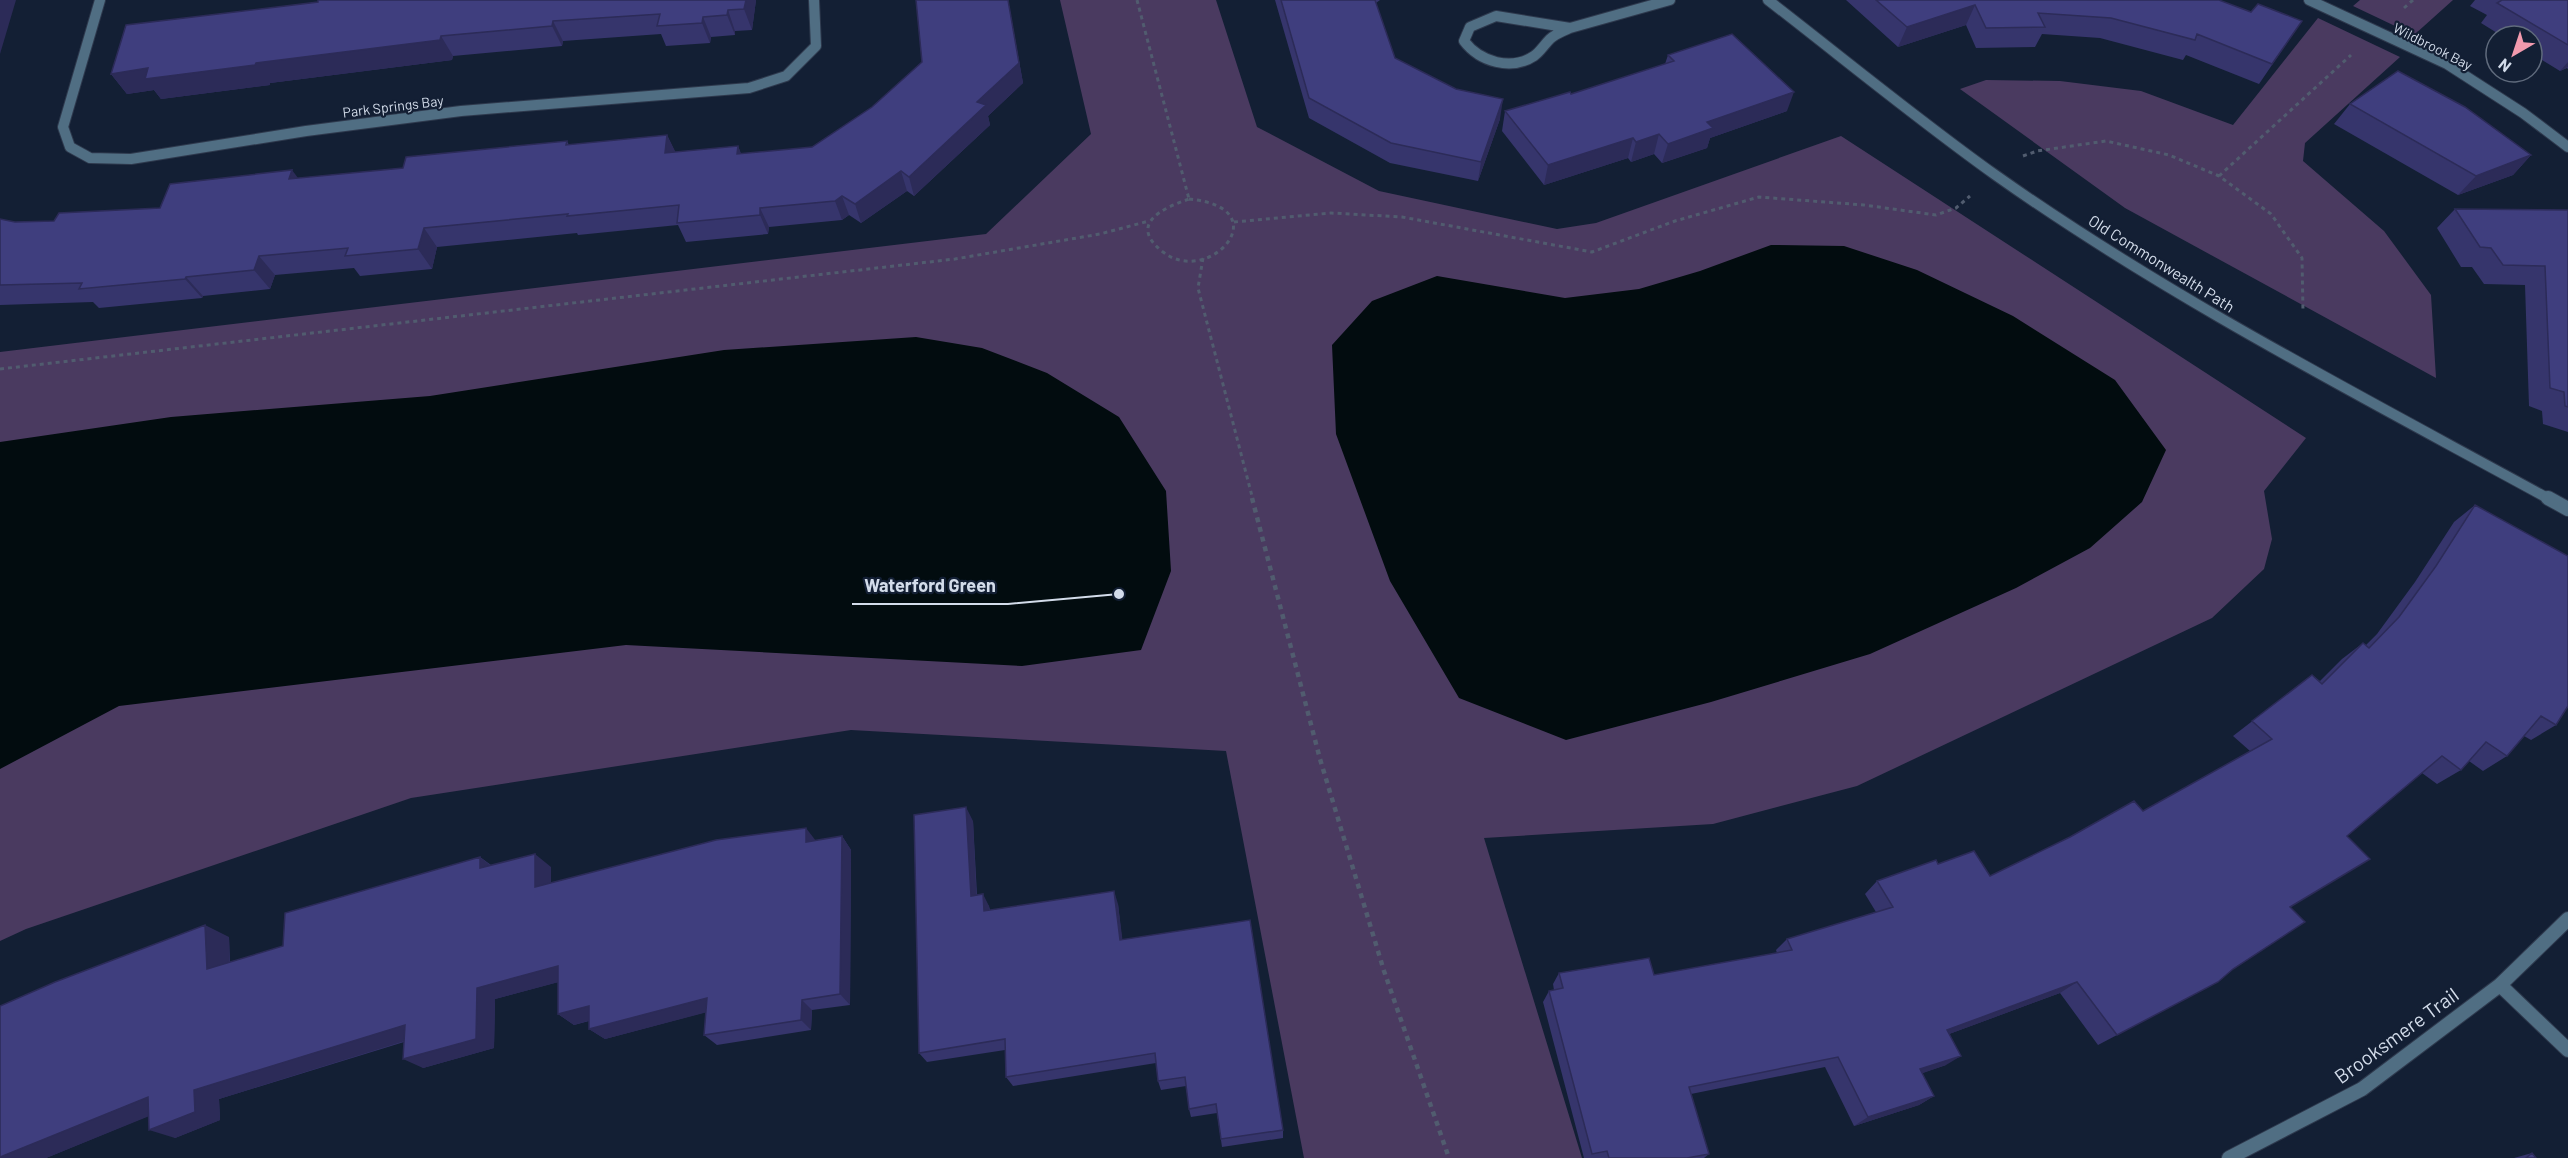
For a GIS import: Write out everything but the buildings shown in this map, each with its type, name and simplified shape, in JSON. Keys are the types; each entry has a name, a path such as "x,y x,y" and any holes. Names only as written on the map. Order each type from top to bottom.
{"street":[{"name":"Park Springs Bay","path":"100,0 63,127 70,147 90,158 131,159 306,131 461,111 749,88 786,76 816,46 814,0"},
{"path":"1570,28 1496,16 1470,27 1464,41 1473,53 1493,62 1521,63 1536,55 1551,38 1570,28 1670,0"},
{"name":"Old Commonwealth Path","path":"1768,0 1994,174 2133,265 2291,357 2568,509"},
{"name":"Wildbrook Bay","path":"2309,0 2447,64 2523,113 2568,147"},
{"name":"Brooksmere Trail","path":"2229,1158 2362,1089 2500,985 2568,920"},
{"path":"2500,985 2568,1050"}],"path":[{"path":"1137,0 1189,199"},
{"path":"2219,176 2412,0"},
{"path":"2037,151 2106,141 2169,155 2219,176 2271,214 2302,258 2303,310"},
{"path":"1234,222 1262,222 1331,213 1402,217 1593,252 1675,221 1759,197 1864,205 1936,215 1956,208"},
{"path":"1189,199 1204,200 1220,206 1230,214 1234,222 1234,233 1231,241 1222,250 1203,258 1186,260 1172,257 1151,244 1147,234 1149,221 1167,204 1189,199"},
{"path":"0,369 956,260 1100,234 1149,221"},
{"path":"1203,258 1198,288 1320,759 1384,971 1449,1158"}],"shaded area":[{"path":"1060,0 1216,0 1257,127 1379,191 1557,229 1596,223 1841,136 2306,438 2264,491 2272,539 2264,569 2212,618 1857,786 1713,824 1484,838 1582,1158 1304,1158 1226,751 851,730 411,798 26,929 0,941 0,352 986,234 1091,134"},
{"path":"2360,0 2453,0 2414,35 2353,6"},
{"path":"2318,18 2400,57 2305,143 2303,161 2384,231 2431,295 2436,378 2125,208 1960,89 1986,80 2060,81 2141,91 2233,125"},
{"path":"1771,245 1844,246 1917,270 2013,316 2115,380 2166,450 2142,502 2090,548 2016,588 1870,654 1711,702 1566,740 1459,698 1390,581 1336,434 1332,345 1372,301 1437,276 1565,298 1639,289 1700,271"},
{"path":"916,337 982,348 1047,373 1119,417 1166,491 1171,571 1141,650 1022,666 626,645 119,706 0,769 0,442 171,417 430,396 724,350"}],"place":[{"name":"Waterford Green","path":"1119,594"}]}
